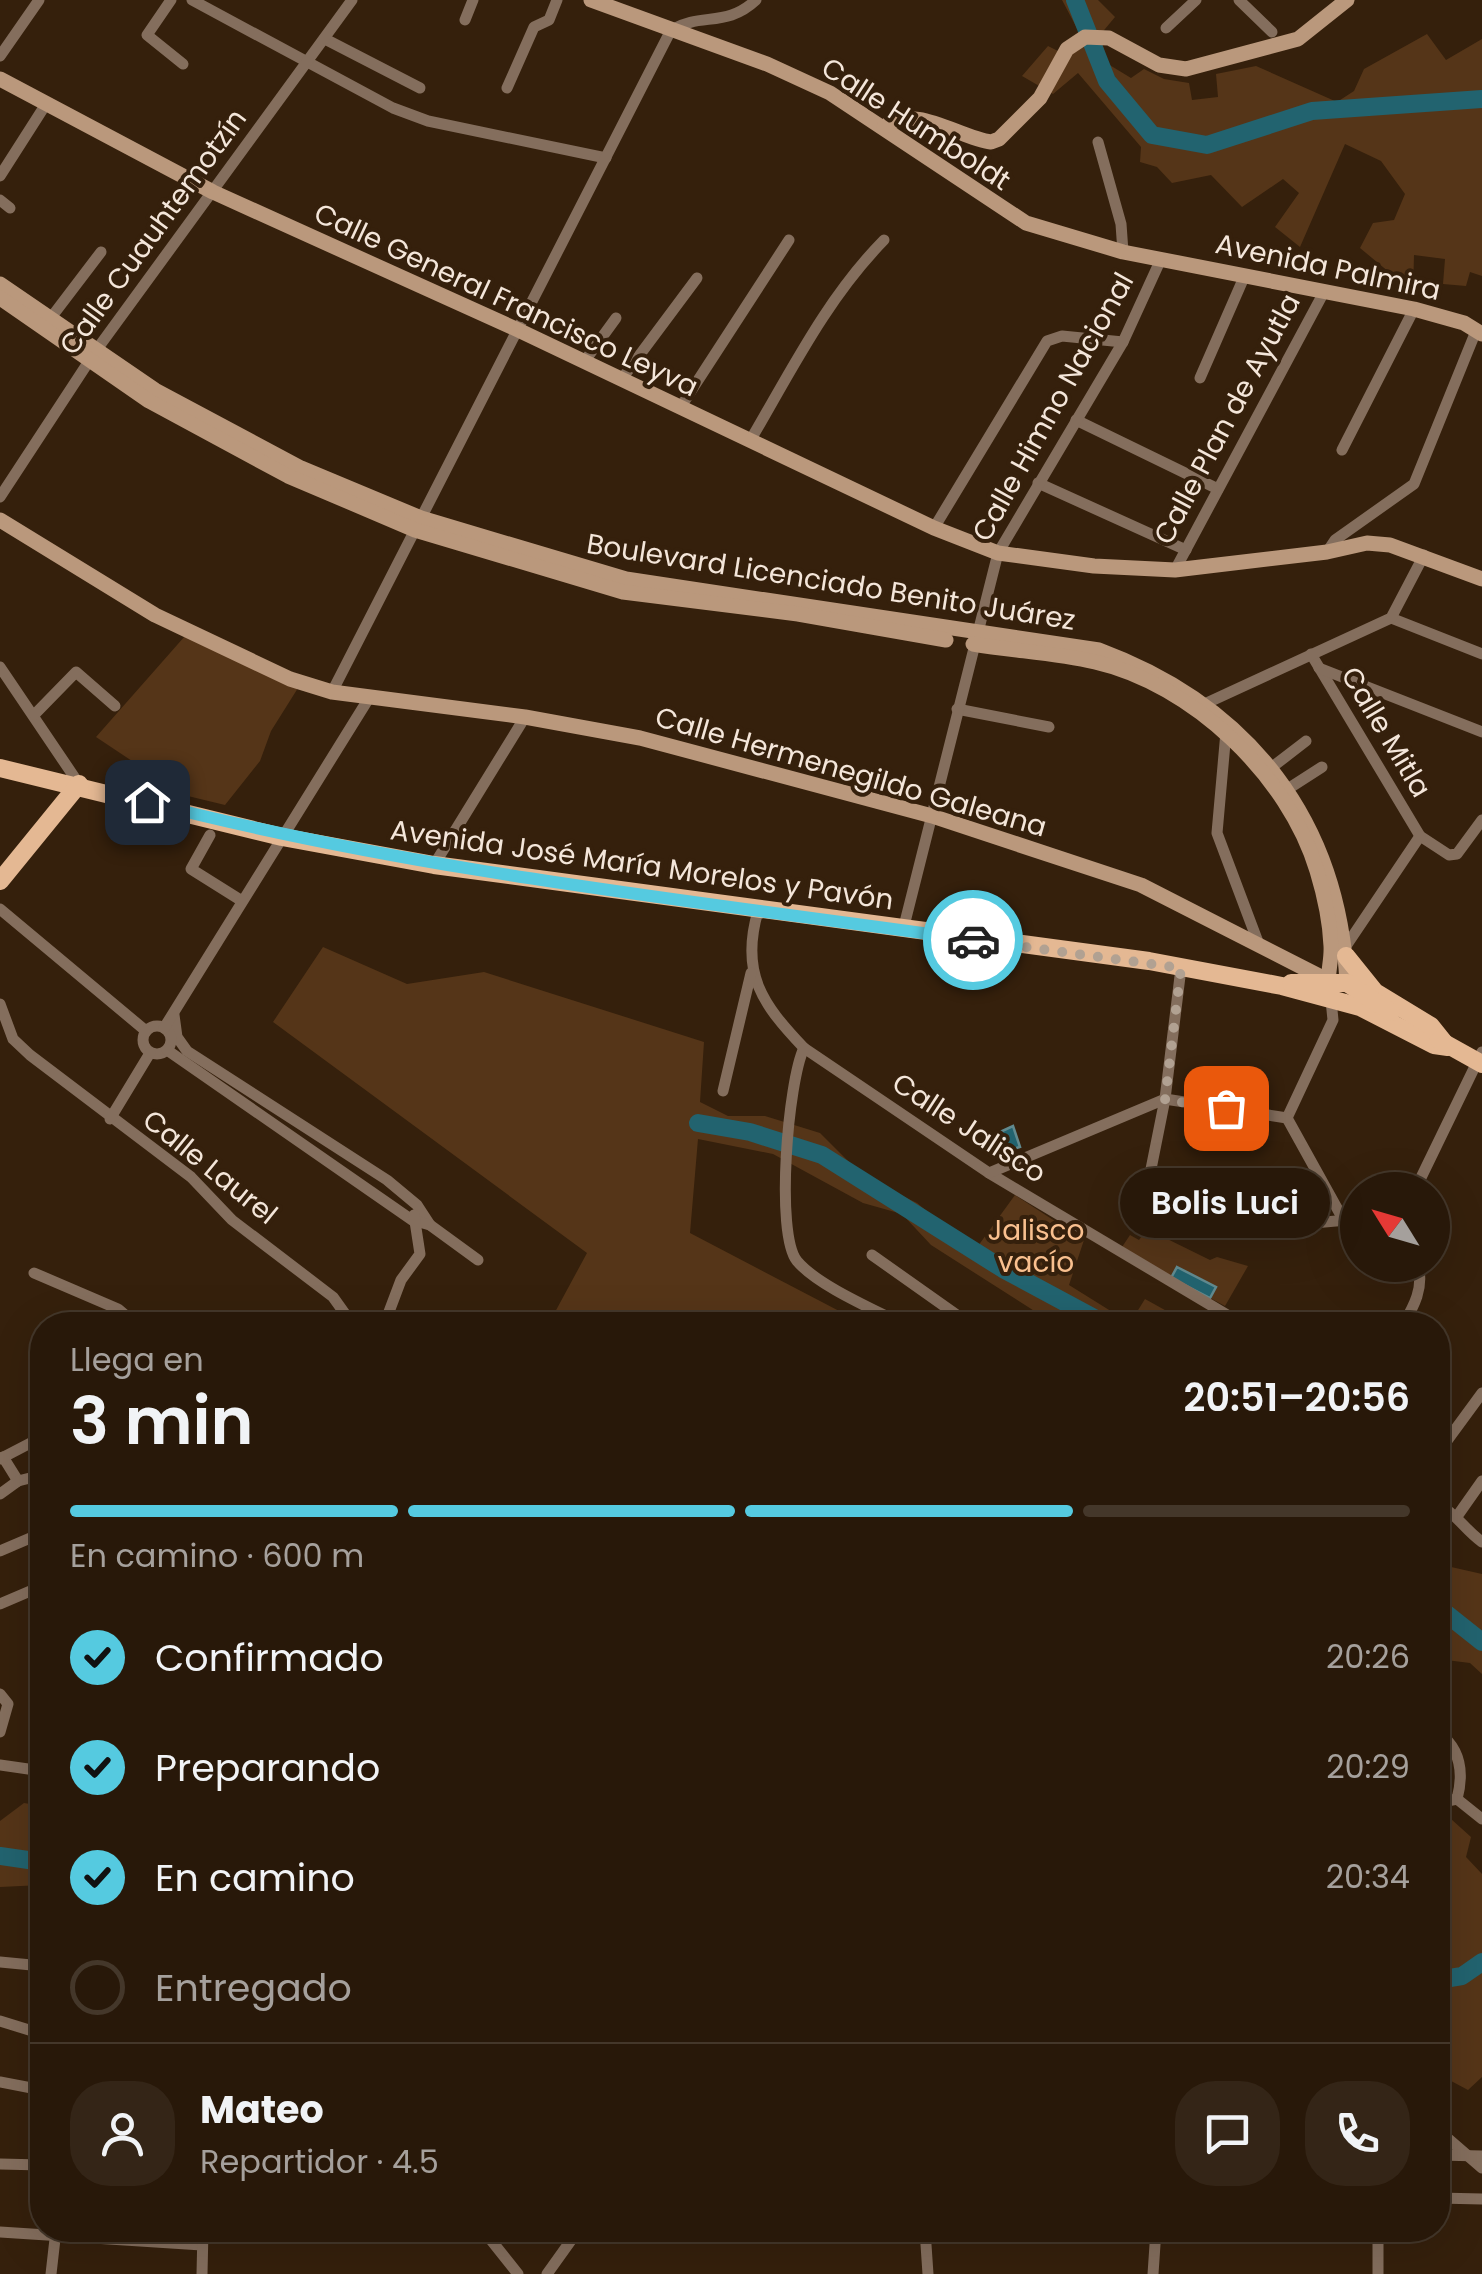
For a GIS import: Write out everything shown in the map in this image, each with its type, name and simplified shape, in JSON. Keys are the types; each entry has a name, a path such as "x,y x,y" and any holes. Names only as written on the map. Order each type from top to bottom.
{"main road":[{"name":"Avenida José María Morelos y Pavón","path":"0,768 79,784 282,837 434,865 1181,968 1282,986"},
{"path":"0,880 79,784"},
{"path":"1345,952 1375,992 1431,1026 1448,1046"},
{"path":"1282,986 1327,980 1347,984 1448,1046 1480,1059"},
{"path":"1282,986 1360,1007 1434,1045 1448,1046"}],"street":[{"path":"0,56 39,0"},
{"path":"171,0 147,35 183,64"},
{"path":"192,0 308,63 428,121 606,158"},
{"name":"Calle Cuauhtemotzín","path":"0,498 92,357 352,0"},
{"path":"465,20 473,0"},
{"path":"507,88 534,27 549,20 557,0"},
{"name":"Calle Humboldt","path":"591,0 798,77 884,127 1014,217 1123,252 1161,259"},
{"path":"332,692 671,30 696,21 731,19 756,0"},
{"path":"1166,28 1196,0"},
{"path":"1238,0 1272,32"},
{"path":"884,127 900,119 939,124 980,141 999,139 1040,98 1066,49 1076,41 1098,35 1159,66 1186,69 1298,39 1347,0"},
{"path":"325,39 420,88"},
{"name":"Calle General Francisco Leyva","path":"0,79 214,192 516,328 934,528 998,553 1175,570 1327,552 1367,543 1424,554 1482,579"},
{"path":"0,176 46,104"},
{"path":"1098,142 1121,224 1123,252"},
{"path":"680,408 789,240"},
{"path":"750,442 832,301 848,277 884,240"},
{"path":"50,319 101,252"},
{"name":"Avenida Palmira","path":"1161,259 1414,309 1479,332"},
{"name":"Calle Himno Nacional","path":"903,930 998,553 1123,342 1161,259"},
{"path":"1200,378 1245,274"},
{"path":"621,380 697,278"},
{"name":"Boulevard Licenciado Benito Juárez","path":"0,284 50,319 92,357"},
{"name":"Calle Plan de Ayutla","path":"1175,570 1324,292"},
{"name":"Boulevard Licenciado Benito Juárez","path":"0,298 92,357 301,468 418,524 625,585 977,640 1099,650 1171,680 1271,768 1325,864 1345,952 1347,984"},
{"path":"1342,450 1414,309"},
{"path":"584,362 616,318"},
{"path":"1327,552 1335,540 1403,496 1414,484 1479,332"},
{"path":"934,528 1047,341 1062,336 1123,342"},
{"path":"1076,420 1218,489"},
{"path":"1038,483 1186,550"},
{"name":"Calle Hermenegildo Galeana","path":"0,520 155,616 251,663 332,692 525,717 742,762 932,816 1141,886 1327,980"},
{"path":"1199,706 1390,618 1424,554"},
{"path":"1390,618 1482,654"},
{"name":"Calle Mitla","path":"1311,654 1420,836"},
{"path":"0,667 79,784"},
{"path":"1319,668 1482,732"},
{"path":"35,714 76,672 115,706"},
{"path":"0,909 146,1031 164,1028 369,698"},
{"path":"958,709 1049,726"},
{"path":"434,865 525,717"},
{"path":"1226,729 1217,832 1258,942"},
{"name":"Boulevard Licenciado Benito Juárez","path":"1226,729 1284,792 1316,866 1332,948 1327,980"},
{"path":"1271,768 1306,741"},
{"path":"1284,792 1322,766"},
{"path":"1345,952 1420,836 1450,855 1457,854 1482,820"},
{"path":"210,834 192,869 242,901"},
{"path":"723,1091 751,973 750,941 758,911"},
{"path":"1181,968 1165,1100 1145,1198 1189,1230 1202,1233 1340,1219"},
{"name":"Calle Jalisco","path":"751,973 784,1028 804,1048 988,1173 1222,1312"},
{"path":"1287,1118 1334,1020 1327,980"},
{"name":"Calle Laurel","path":"0,1004 13,1039 110,1119 190,1177 232,1220 333,1297 344,1312"},
{"path":"174,1014 177,1037 187,1051 387,1180 416,1205 430,1225 478,1260"},
{"path":"164,1028 170,1038 167,1050"},
{"path":"146,1031 143,1039 150,1052"},
{"path":"804,1048 795,1067 787,1110 790,1248 807,1271 881,1312"},
{"path":"150,1052 167,1050 412,1220 430,1225"},
{"path":"110,1119 150,1052"},
{"path":"1424,1172 1480,1059"},
{"path":"988,1173 1165,1100 1287,1118"},
{"path":"1287,1118 1340,1214"},
{"path":"389,1312 401,1280 420,1254 412,1220 416,1205"},
{"path":"872,1254 952,1312"},
{"path":"34,1273 122,1312"},
{"path":"1410,1312 1420,1282"},
{"path":"1450,1437 1482,1394"},
{"path":"18,1482 1,1458 30,1444"},
{"path":"0,1494 30,1478"},
{"path":"1458,1515 1482,1481"},
{"path":"1450,1511 1482,1542"},
{"path":"0,1551 30,1539"},
{"path":"0,1604 30,1591"},
{"path":"0,1694 8,1704 0,1732"},
{"path":"1450,1744 1462,1777 1457,1799"},
{"path":"0,1765 30,1769"},
{"path":"1450,1800 1457,1799"},
{"path":"1457,1799 1482,1819"},
{"path":"0,1962 30,1965"},
{"path":"0,2021 30,2030"},
{"path":"0,2082 30,2087"},
{"path":"1450,2138 1476,2156 1482,2168"},
{"path":"1450,2155 1476,2156"},
{"path":"0,2164 30,2165"},
{"path":"1450,2198 1482,2199"},
{"path":"0,2232 30,2233"},
{"path":"52,2274 55,2242"},
{"path":"166,2242 202,2245 202,2274"},
{"path":"492,2242 518,2274"},
{"path":"547,2274 570,2242"},
{"path":"927,2242 928,2274"},
{"path":"1153,2274 1155,2242"},
{"path":"1378,2242 1378,2274"}],"green space":[{"path":"1062,0 1098,0 1115,17 1100,35 1108,64 1131,78 1144,69 1164,79 1189,83 1192,100 1218,97 1216,74 1256,66 1337,102 1354,91 1364,69 1427,34 1446,60 1482,39 1482,276 1470,272 1466,286 1443,284 1445,259 1414,255 1413,292 1360,248 1373,223 1394,220 1405,194 1381,161 1345,144 1300,247 1275,227 1299,193 1283,179 1242,207 1211,175 1172,183 1157,167 1140,162 1141,147 1078,73 1053,94 1022,76 1048,46 1062,53 1080,34"},
{"path":"185,636 298,688 271,731 260,761 225,805 163,790 164,779 133,769 135,763 96,737"},
{"name":"Jalisco vacío","path":"323,947 407,984 484,972 704,1042 700,1102 728,1116 765,1116 820,1133 864,1177 917,1203 971,1248 978,1246 1015,1195 1084,1240 1069,1285 1112,1312 1036,1312 931,1245 902,1214 863,1203 773,1154 698,1139 690,1233 841,1312 555,1312 587,1253 273,1022"},
{"path":"1147,1229 1210,1260 1217,1257 1248,1266 1225,1306 1120,1250 1130,1235 1139,1240"},
{"path":"1145,1299 1168,1312 1137,1312"},
{"path":"1450,1567 1482,1574 1482,1674 1470,1663 1450,1660"},
{"path":"24,1803 30,1804 30,1886 0,1887 0,1821"},
{"path":"1450,1820 1471,1837 1466,1857 1482,1874 1482,2077 1468,2090 1450,2080"}],"water":[{"path":"1013,1126 1020,1147 992,1155 987,1138"},
{"path":"1177,1267 1216,1287 1210,1298 1171,1278"}],"waterway":[{"path":"1075,0 1107,81 1152,135 1207,145 1312,111 1482,99"},
{"path":"698,1123 750,1132 822,1155 1003,1269 1083,1312"},
{"path":"1450,1617 1482,1642"},
{"path":"0,1856 30,1860"},
{"path":"1450,1978 1462,1976 1482,1962"}],"way so far":[{"path":"973,940 1070,950 1181,968 1165,1100 1226,1108"}],"place":[{"name":"Bolis Luci","path":"1226,1108"}],"route":[{"path":"147,802 282,837 434,865 973,940"}]}
